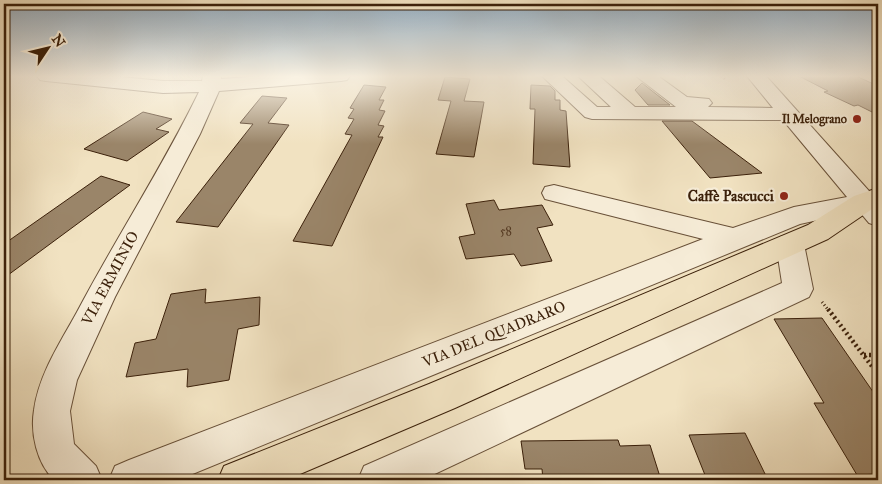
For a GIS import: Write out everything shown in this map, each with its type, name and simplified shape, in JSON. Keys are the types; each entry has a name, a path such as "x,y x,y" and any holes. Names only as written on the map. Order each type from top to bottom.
{"main road":[{"path":"238,480 442,396 818,232 873,205"}],"street":[{"name":"VIA ERMINIO","path":"82,480 58,456 54,445 52,411 59,380 69,356 189,134 205,99"},
{"path":"576,99 592,113 790,114"},
{"path":"613,99 630,113"},
{"path":"676,99 682,103 745,103"},
{"path":"776,99 846,179 873,205"},
{"path":"568,195 734,238"},
{"name":"VIA DEL QUADRARO","path":"129,480 734,238 794,216 873,205"},
{"path":"378,480 798,289 790,244"},
{"path":"552,310 603,326"},
{"path":"442,396 466,345"}],"path":[{"path":"817,296 878,374"},
{"path":"864,355 878,355"}],"building":[{"path":"260,99 287,99 268,123 289,125 218,227 176,222 253,124 240,123"},
{"path":"356,99 384,100 379,110 385,111 378,125 384,126 378,137 383,137 332,246 293,241 352,135 345,134 354,119 348,118 354,109 350,108"},
{"path":"465,99 464,101 484,102 474,157 436,154 451,101 438,100"},
{"path":"530,99 560,100 560,110 566,111 570,167 533,164 535,109 530,109"},
{"path":"642,99 662,99 670,105 648,105"},
{"path":"838,99 878,99 878,115 858,105 854,106"},
{"path":"143,112 172,119 156,129 169,132 127,161 84,149"},
{"path":"662,121 692,121 762,173 710,178"},
{"path":"101,176 130,185 4,278 4,244"},
{"path":"494,200 499,210 542,205 553,225 537,228 552,261 521,266 514,254 466,259 459,237 475,234 466,204"},
{"path":"206,289 205,303 260,297 259,325 238,329 229,380 187,387 188,369 126,377 135,343 156,339 171,294"},
{"path":"822,318 878,399 878,474 857,475 814,403 824,403 774,319"},
{"path":"745,433 768,480 707,480 689,435"},
{"path":"618,440 620,446 650,445 661,480 543,480 542,469 525,469 521,441"}],"place":[{"name":"Il Melograno","path":"857,119"},
{"name":"Caffè Pascucci","path":"784,196"}]}
